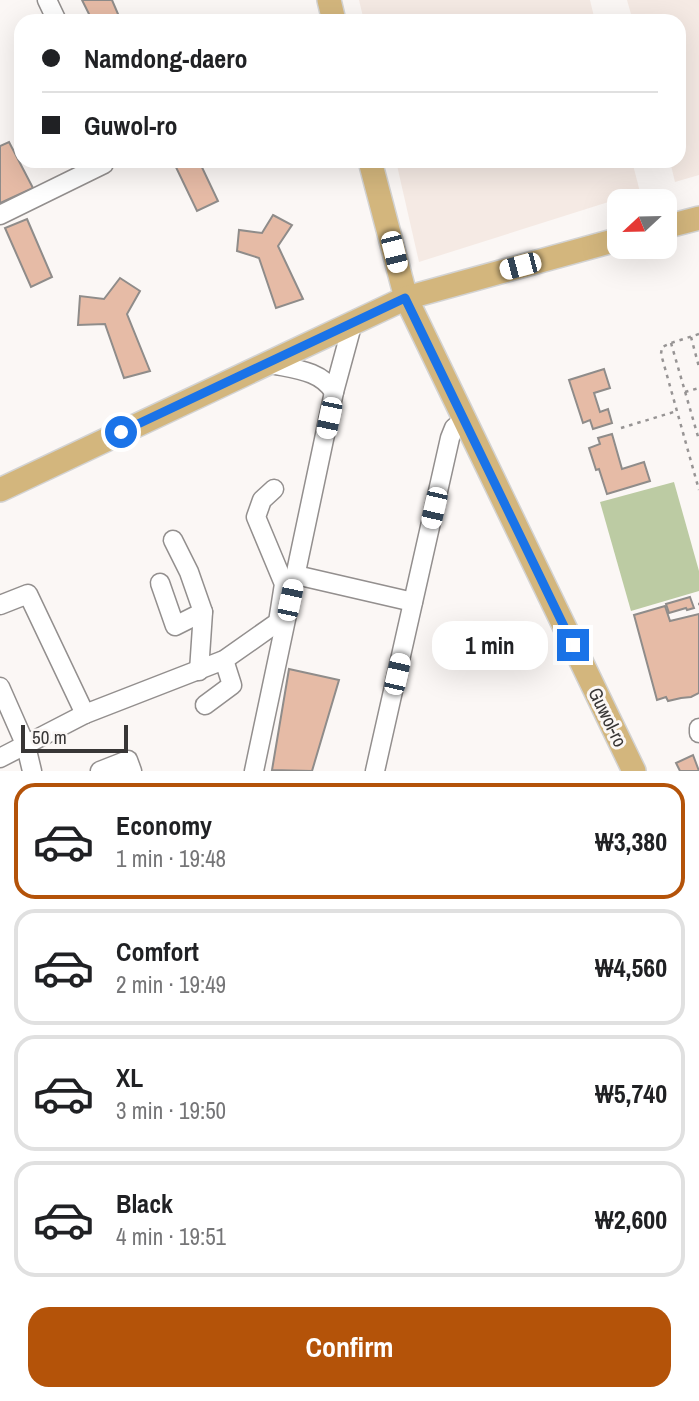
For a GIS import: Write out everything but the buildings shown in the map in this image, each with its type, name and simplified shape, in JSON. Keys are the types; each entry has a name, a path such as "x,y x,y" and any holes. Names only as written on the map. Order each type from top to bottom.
{"main road":[{"name":"Guwol-ro","path":"372,168 405,298 634,771"},
{"path":"677,224 699,218"},
{"path":"0,490 405,298 607,243"}],"street":[{"path":"0,215 96,168"},
{"path":"254,771 334,392 353,323"},
{"path":"267,363 321,377 329,383 334,392"},
{"path":"375,771 450,438 454,428 464,419"},
{"path":"0,758 85,714 224,660 278,622 284,584 257,517 262,500 274,489"},
{"path":"173,540 189,572 203,612 199,671"},
{"path":"296,575 413,602"},
{"path":"160,583 175,625 203,612"},
{"path":"0,605 28,594 85,714"},
{"path":"205,705 232,685 224,660"},
{"path":"0,687 26,746 32,771"},
{"path":"100,771 128,760 132,771"}],"path":[{"path":"699,334 662,347 661,354 699,490"},
{"path":"691,337 699,368"},
{"path":"671,343 699,440"},
{"path":"685,391 699,388"},
{"path":"621,428 677,411"}],"shaded area":[{"path":"359,0 590,0 593,14 362,14"},
{"path":"627,0 699,0 699,175 675,182 672,168 686,168 686,14 631,14"},
{"path":"398,168 634,168 639,189 607,189 607,202 419,262"}],"green space":[{"path":"674,482 699,571 699,591 631,611 600,502"}],"route":[{"path":"121,432 405,298 573,645"}]}
